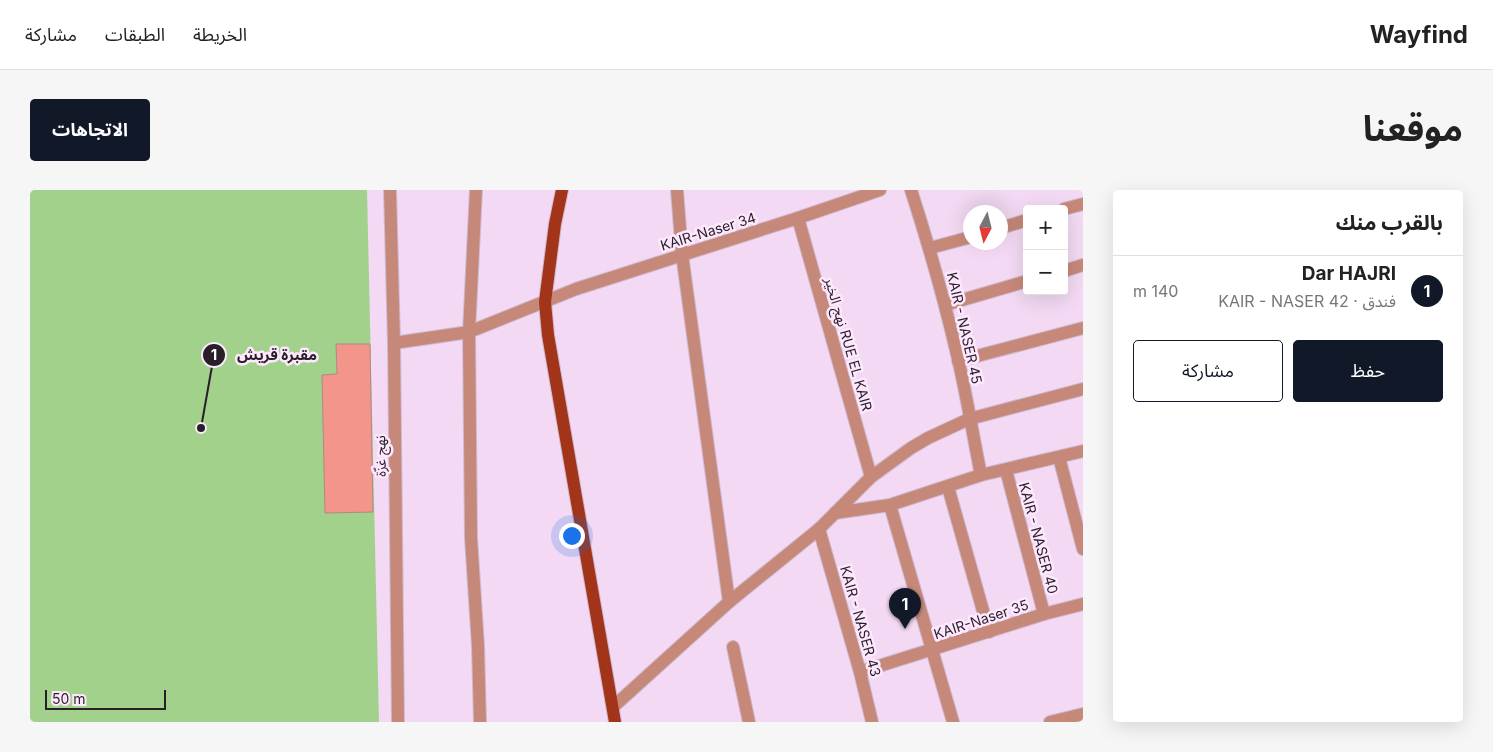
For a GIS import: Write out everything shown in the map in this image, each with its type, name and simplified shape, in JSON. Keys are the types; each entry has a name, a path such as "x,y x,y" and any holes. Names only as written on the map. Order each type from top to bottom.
{"main road":[{"path":"562,190 545,302 548,335 615,722"}],"street":[{"name":"نهج غزّة","path":"390,190 394,343 398,722"},
{"path":"476,190 469,332 471,538 478,646 480,722"},
{"path":"678,190 682,254 729,602"},
{"name":"KAIR-Naser 34","path":"394,343 469,332 576,289 798,218 844,196 880,190"},
{"name":"KAIR - NASER 45","path":"911,190 930,248 945,305 981,475"},
{"path":"1068,208 1083,204"},
{"name":"نهج الخير RUE EL KAIR","path":"798,218 871,477"},
{"path":"1008,226 1023,221"},
{"path":"930,248 963,239"},
{"path":"1068,270 1083,265"},
{"path":"945,305 1023,282"},
{"path":"958,361 1083,328"},
{"path":"613,707 729,602 819,529 871,477 920,443 969,419 1083,390"},
{"path":"835,513 890,505 981,475 1083,451"},
{"path":"1059,457 1083,549"},
{"name":"KAIR - NASER 40","path":"1006,470 1044,614"},
{"path":"948,487 989,632"},
{"path":"890,505 953,722"},
{"name":"KAIR - NASER 43","path":"819,529 860,672 872,722"},
{"name":"KAIR-Naser 35","path":"860,672 1044,614 1083,604"},
{"path":"733,647 749,722"},
{"path":"1050,722 1083,714"}],"green space":[{"path":"30,190 367,190 379,722 30,722"}],"building":[{"path":"336,344 370,344 373,512 325,513 322,375 337,374"}],"place":[{"name":"مقبرة قريش","path":"201,428"},
{"name":"Dar HAJRI","path":"905,629"}]}
